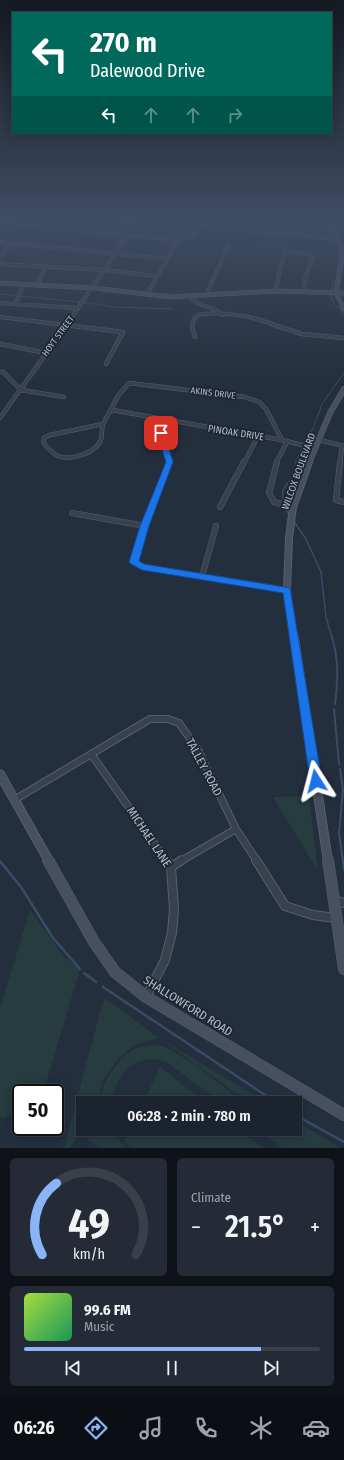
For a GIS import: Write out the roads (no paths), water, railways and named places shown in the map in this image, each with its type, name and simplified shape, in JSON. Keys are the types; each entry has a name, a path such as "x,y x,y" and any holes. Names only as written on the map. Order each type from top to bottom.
{"main road":[{"path":"339,274 336,292 344,309"},
{"path":"0,283 93,288 190,297 275,291 344,293"},
{"name":"WILCOX BOULEVARD","path":"344,389 330,413 319,440 314,448 293,507 289,538 287,590 344,969"},
{"name":"SHALLOWFORD ROAD","path":"0,774 94,942 115,972 146,997 344,1116"}],"street":[{"path":"37,285 43,274"},
{"name":"HOYT STREET","path":"0,418 67,326 103,274"},
{"path":"136,274 157,276 147,294"},
{"path":"206,296 216,274"},
{"path":"275,291 279,274"},
{"path":"303,292 307,274"},
{"path":"15,304 24,285"},
{"path":"190,297 196,304 215,309 223,315"},
{"path":"0,303 78,308"},
{"path":"195,337 192,333 192,326 198,315 223,315 260,319 288,331 298,333 344,338"},
{"path":"0,317 123,332 106,364"},
{"path":"0,344 46,353"},
{"path":"0,372 3,372 21,390 64,397"},
{"name":"AKINS DRIVE","path":"112,410 122,388 129,383 245,397 259,402 266,409 285,441"},
{"path":"103,424 50,435 44,438 43,442 44,445 59,456 72,457 82,455 98,446 102,437 101,430 103,424 112,410"},
{"name":"PINOAK DRIVE","path":"112,410 285,441 314,448"},
{"path":"156,419 170,462 145,526 134,562 142,567 287,590"},
{"path":"220,507 258,436"},
{"path":"319,440 343,446 336,500 344,502"},
{"path":"285,441 277,461 269,493 274,502 293,507"},
{"path":"72,513 145,526"},
{"path":"202,577 216,526"},
{"name":"TALLEY ROAD","path":"14,800 150,719 168,719 179,724 198,750 236,829 285,906 313,915 336,918"},
{"name":"MICHAEL LANE","path":"91,754 171,867 174,910 172,933 165,960 146,997"},
{"path":"171,867 236,829"},
{"path":"334,900 344,903"}],"waterway":[{"path":"331,291 334,280"},
{"path":"0,294 80,302"},
{"path":"331,294 334,303 344,314"},
{"path":"85,302 113,307 171,309"},
{"path":"303,445 313,429 322,404 344,373"},
{"path":"296,463 302,447"},
{"path":"283,502 283,492 295,474 296,463"},
{"path":"283,506 289,514"},
{"path":"295,523 306,539 321,572 326,617 332,638"},
{"path":"332,637 336,654 337,670 335,704"},
{"path":"334,709 339,764"},
{"path":"340,769 343,789 339,833 343,861"},
{"path":"343,860 344,870"},
{"path":"0,861 21,887 53,938 80,969"},
{"path":"84,973 96,982"},
{"path":"103,987 266,1096"},
{"path":"302,1119 344,1142"}]}
